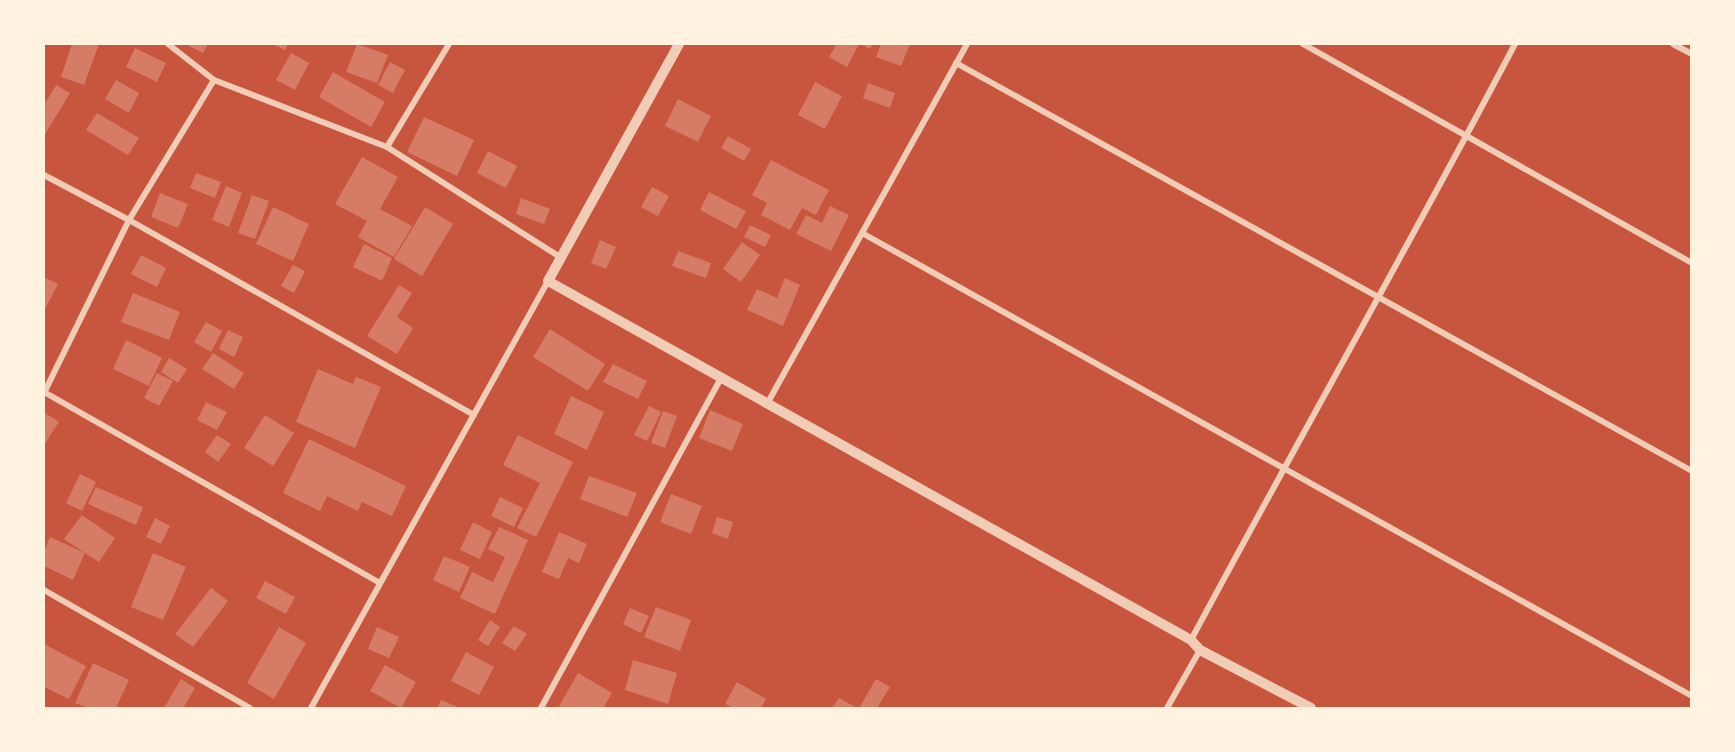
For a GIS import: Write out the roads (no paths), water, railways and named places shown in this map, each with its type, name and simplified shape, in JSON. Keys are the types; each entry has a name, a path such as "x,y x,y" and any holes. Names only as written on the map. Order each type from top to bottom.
{"street":[{"path":"168,44 214,80 387,147 561,256"},
{"path":"387,147 449,44"},
{"path":"310,708 679,44"},
{"path":"767,404 967,44"},
{"path":"1303,44 1692,263"},
{"path":"1191,640 1515,44"},
{"path":"1673,44 1692,54"},
{"path":"956,63 1692,471"},
{"path":"214,80 129,220 44,392 380,583"},
{"path":"44,175 129,220 474,416"},
{"path":"862,233 1692,696"},
{"path":"548,281 1191,640 1200,650 1311,708"},
{"path":"541,708 721,378"},
{"path":"44,590 250,708"},
{"path":"1167,708 1200,650"}]}
